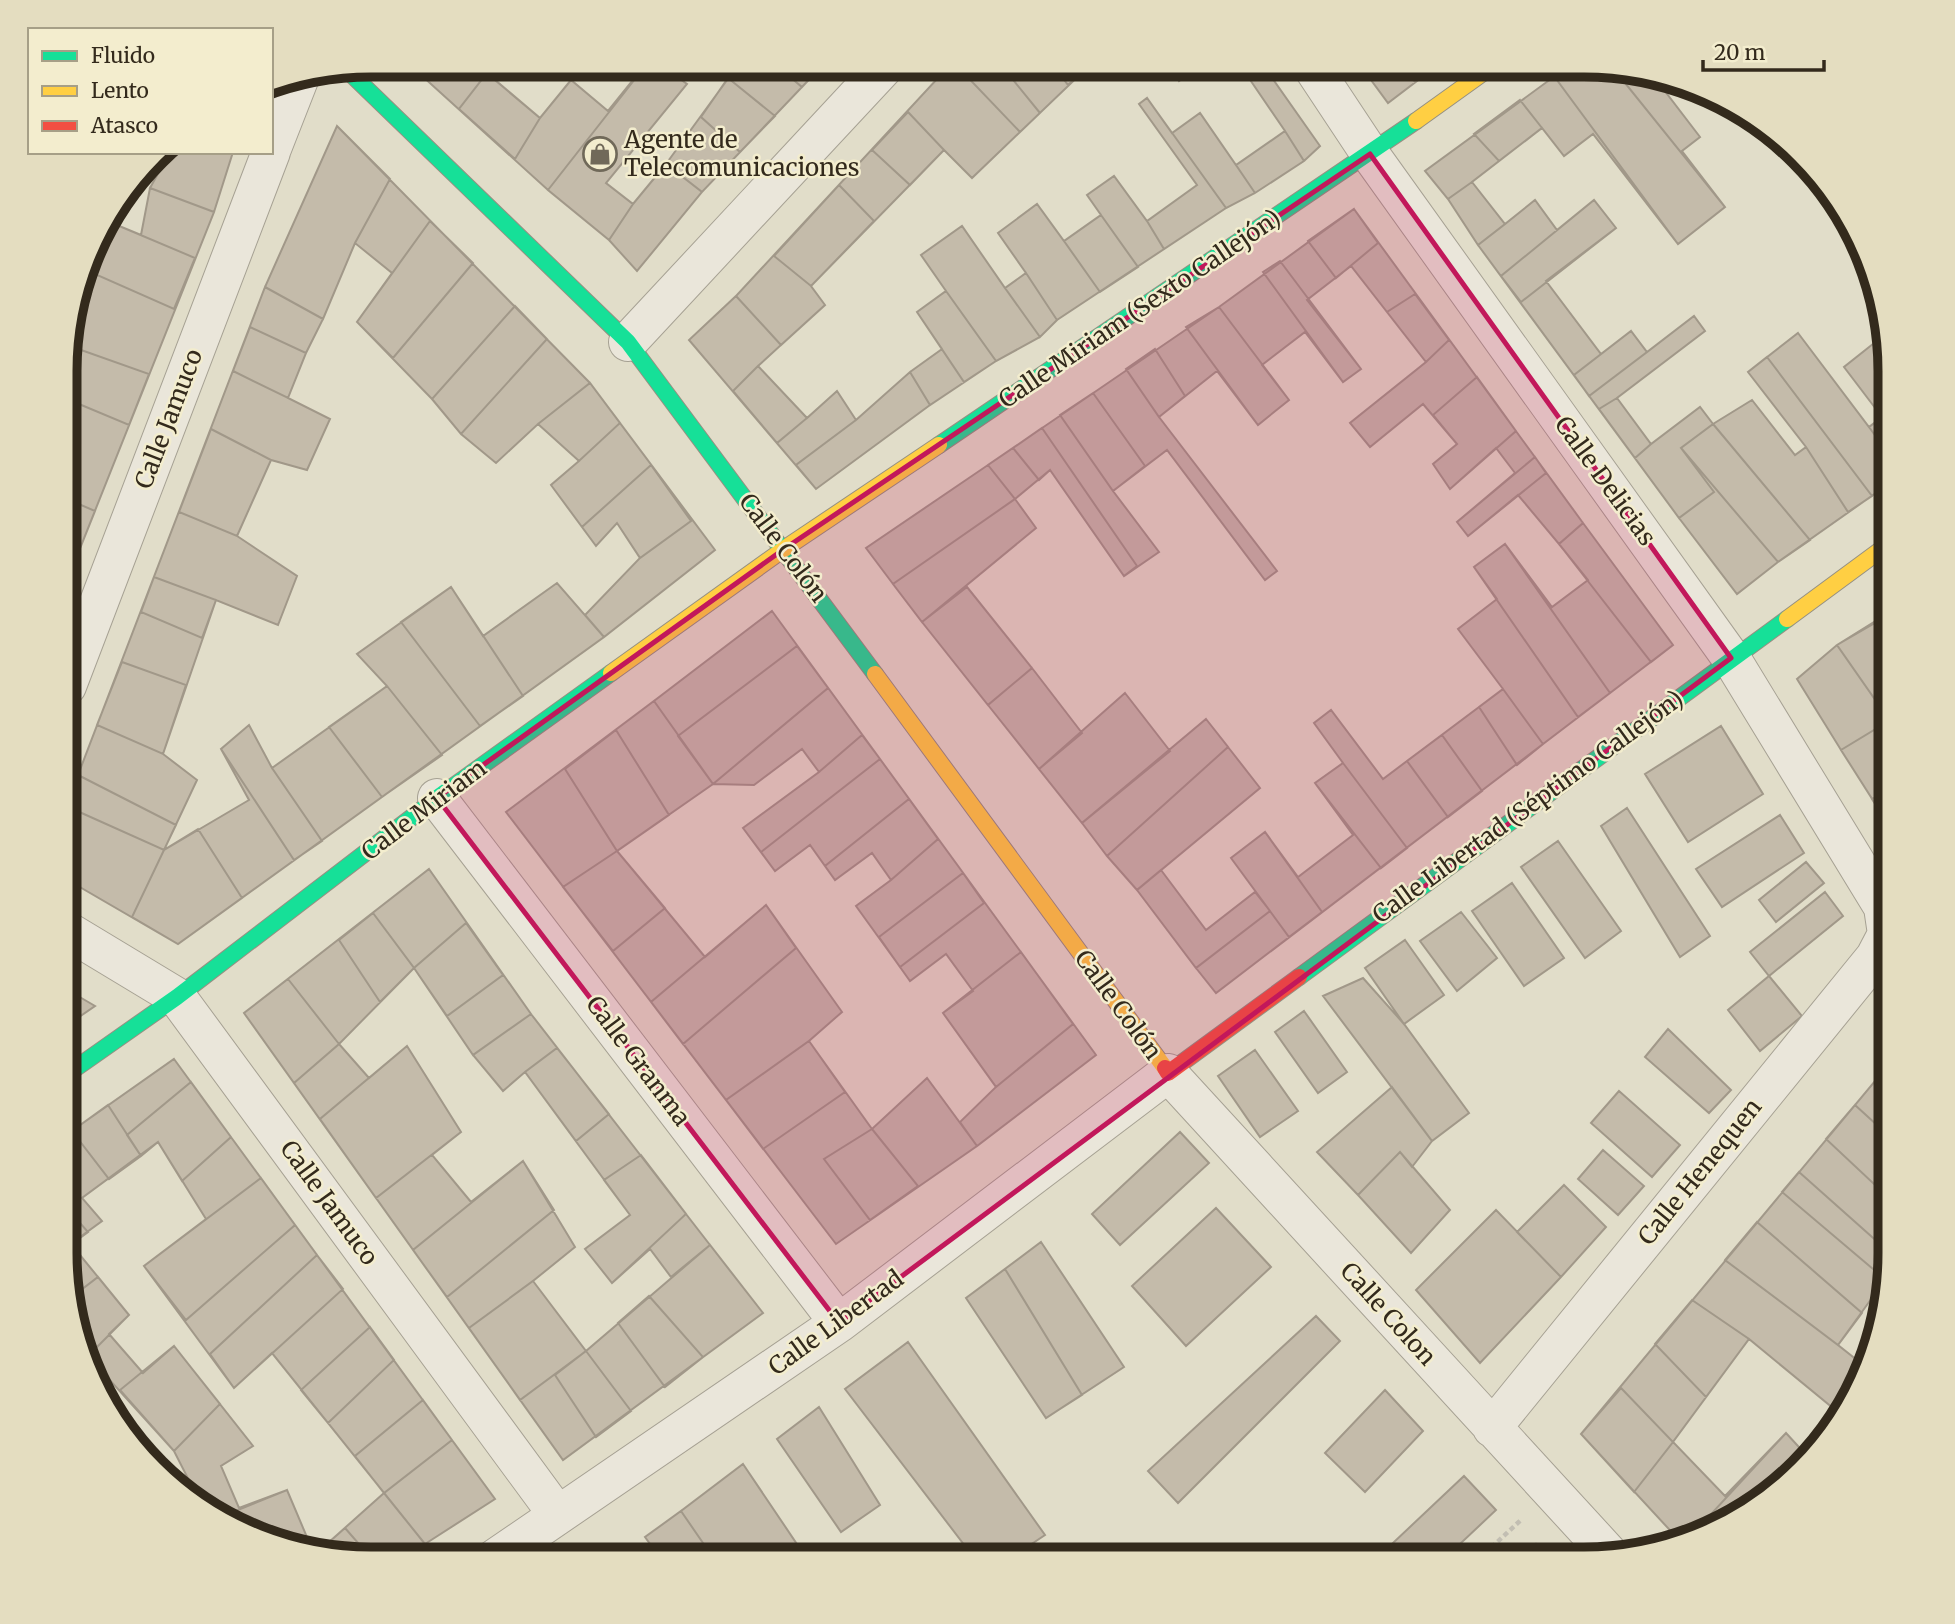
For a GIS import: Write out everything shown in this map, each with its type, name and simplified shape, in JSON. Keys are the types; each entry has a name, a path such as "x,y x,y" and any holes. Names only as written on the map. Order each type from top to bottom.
{"street":[{"path":"628,342 875,77"},
{"name":"Calle Delicias","path":"1319,77 1370,154 1731,658 1878,899"},
{"name":"Calle Miriam (Sexto Callejón)","path":"784,549 1370,154 1477,77"},
{"name":"Calle Colón","path":"355,78 628,342 784,549 1168,1073"},
{"name":"Calle Jamuco","path":"273,147 296,87"},
{"name":"Calle Jamuco","path":"77,660 270,154"},
{"name":"Calle Miriam","path":"77,1067 177,997 437,798 784,549"},
{"name":"Calle Libertad (Séptimo Callejón)","path":"1168,1073 1878,552"},
{"name":"Calle Granma","path":"437,798 839,1323"},
{"name":"Calle Jamuco","path":"77,937 177,997 557,1514"},
{"name":"Calle Henequen","path":"1492,1428 1878,951"},
{"name":"Calle Libertad","path":"511,1547 839,1323 1168,1073"},
{"name":"Calle Colon","path":"1168,1073 1602,1546"}],"path":[{"path":"1492,1547 1551,1492"}],"highlighted area":[{"path":"1370,154 1731,658 839,1323 437,798 784,549"}],"building":[{"path":"423,77 491,77 540,118 571,80 608,111 635,77 677,77 687,84 606,183 633,204 666,164 702,192 637,271 609,240 548,190"},
{"path":"484,77 492,77 540,118 515,159 459,109"},
{"path":"637,77 677,77 687,84 606,183 633,204 609,240 548,190"},
{"path":"729,77 812,77 702,192 666,164"},
{"path":"790,77 811,77 802,87"},
{"path":"939,77 1077,77 972,178 944,150 811,286 825,305 781,345 736,296"},
{"path":"967,77 1011,77 1040,113 1020,132"},
{"path":"1062,77 1077,77 1068,85"},
{"path":"1248,77 1271,77 1320,146 1304,161 1255,193 1226,208 1057,320 1040,337 996,361 930,405 910,372 942,349 917,312 946,291 921,255 962,226 1005,288 1026,273 998,233 1037,204 1064,241 1101,215 1087,195 1114,176 1147,221 1197,185 1139,104 1147,98 1172,133 1200,113 1236,165 1285,131"},
{"path":"1369,77 1422,77 1388,103"},
{"path":"1554,77 1603,78 1662,88 1700,137 1682,151 1725,207 1678,244 1593,134 1564,156 1542,128 1472,182 1505,224 1535,200 1557,230 1594,200 1616,228 1546,281 1601,354 1631,331 1647,352 1694,316 1705,331 1617,398 1651,444 1700,407 1713,424 1681,448 1714,492 1679,518 1425,171"},
{"path":"1555,77 1623,80 1725,207 1678,244"},
{"path":"728,78 775,116 740,152 701,117"},
{"path":"1147,98 1226,208 1164,249 1147,221 1197,185 1139,104"},
{"path":"1520,100 1542,128 1499,161 1474,134"},
{"path":"908,112 944,150 910,185 872,150"},
{"path":"337,126 590,383 715,550 604,637 585,615 640,558 617,523 596,546 551,485 579,461 538,424 496,463 461,434 432,399 357,322 392,273 355,243 323,319 265,287"},
{"path":"337,126 390,179 355,243 323,319 265,287"},
{"path":"1285,131 1304,161 1255,193 1236,165"},
{"path":"173,154 232,154 214,212 150,188 165,161"},
{"path":"1472,182 1505,224 1478,245 1448,199"},
{"path":"839,185 874,221 811,286 774,256"},
{"path":"150,188 214,212 77,556 77,371 83,314 99,258 116,224 141,235"},
{"path":"1594,200 1616,228 1521,302 1501,276"},
{"path":"1354,209 1583,523 1559,544 1518,495 1468,536 1457,522 1515,473 1496,448 1450,489 1433,464 1457,444 1423,404 1370,447 1350,423 1426,362 1351,266 1307,300 1361,369 1343,382 1305,332 1262,365 1289,400 1258,425 1217,371 1159,417 1277,571 1265,580 1167,450 1113,491 1159,552 1124,576 1050,470 1015,499 988,465 1219,307"},
{"path":"1354,209 1378,243 1336,278 1308,241"},
{"path":"1101,215 1138,267 1100,292 1064,241"},
{"path":"430,221 473,263 393,358 357,322"},
{"path":"116,225 195,258 174,309 94,274"},
{"path":"1280,261 1361,369 1343,382 1263,272"},
{"path":"1026,273 1057,320 1040,337 1005,288"},
{"path":"265,287 323,319 288,398 330,419 307,470 271,460 237,536 297,576 278,625 216,600 163,754 197,780 164,850 249,800 221,749 249,725 272,768 387,686 357,654 451,587 483,636 557,583 604,637 178,944 77,885 78,775"},
{"path":"946,291 996,361 964,382 917,312"},
{"path":"1415,294 1449,340 1426,362 1387,312"},
{"path":"736,296 781,345 758,366 807,418 837,391 856,420 910,372 930,405 816,489 689,340"},
{"path":"515,306 547,339 461,434 432,399"},
{"path":"1219,307 1289,400 1258,425 1186,327"},
{"path":"250,327 306,353 288,398 233,371"},
{"path":"1631,331 1647,352 1589,396 1574,375"},
{"path":"1798,333 1869,427 1878,420 1878,491 1737,594 1679,518 1714,492 1681,448 1752,400 1795,455 1806,447 1748,372"},
{"path":"1876,342 1878,412 1844,367"},
{"path":"1876,342 1878,412 1844,367"},
{"path":"78,349 149,374 129,425 77,403"},
{"path":"1155,349 1185,396 1159,417 1126,369"},
{"path":"1767,357 1872,496 1848,512 1806,447 1748,372"},
{"path":"758,366 807,418 777,443 733,391"},
{"path":"910,372 930,405 816,489 796,465 856,420"},
{"path":"1477,377 1516,431 1450,489 1433,464 1457,444 1433,415"},
{"path":"590,383 620,423 579,461 538,424"},
{"path":"1093,393 1145,466 1113,491 1060,415"},
{"path":"1617,398 1651,444 1635,458 1599,409"},
{"path":"1878,420 1878,439 1869,427"},
{"path":"1713,424 1810,540 1778,562 1681,448"},
{"path":"1042,428 1137,566 1124,576 1050,470 1039,480 1013,448"},
{"path":"211,429 271,460 237,536 179,512"},
{"path":"1535,457 1546,473 1468,536 1457,522"},
{"path":"651,465 691,521 640,558 617,523 596,546 582,527"},
{"path":"988,465 1015,499 893,584 866,548"},
{"path":"1015,499 1036,528 922,622 893,584"},
{"path":"77,503 95,511 77,556"},
{"path":"1583,523 1673,645 1216,993 1196,968 1270,911 1231,858 1265,832 1298,877 1353,835 1315,783 1343,763 1314,723 1331,710 1383,779 1503,689 1458,629 1497,599 1474,567 1505,544 1552,607 1588,580 1559,544"},
{"path":"1583,523 1673,645 1651,662 1559,544"},
{"path":"1505,544 1610,693 1578,717 1474,567"},
{"path":"154,577 216,600 202,638 141,612"},
{"path":"451,587 523,696 480,726 401,622"},
{"path":"967,587 1032,668 988,705 922,622"},
{"path":"772,611 1096,1055 977,1146 960,1122 996,1087 943,1013 973,991 946,954 910,981 856,906 891,880 872,853 835,880 810,845 775,871 743,828 819,772 802,749 754,785 713,784 654,701"},
{"path":"1878,619 1878,728 1841,750 1797,679 1837,645"},
{"path":"1875,623 1878,628 1878,704 1837,645"},
{"path":"797,646 828,688 713,784 678,736"},
{"path":"122,662 186,685 163,754 97,725"},
{"path":"1032,668 1082,733 1039,769 988,705"},
{"path":"387,686 442,755 382,797 329,727"},
{"path":"1503,689 1543,744 1517,765 1479,707"},
{"path":"1125,693 1170,751 1082,823 1039,769"},
{"path":"654,701 713,784 617,851 705,957 766,905 842,1012 809,1041 872,1129 927,1078 977,1146 836,1244 506,812"},
{"path":"1206,719 1228,747 1107,856 1082,823"},
{"path":"249,725 272,768 322,841 294,860 221,749"},
{"path":"1721,726 1763,794 1688,842 1645,774"},
{"path":"1878,728 1878,808 1841,750"},
{"path":"616,730 669,815 617,851 565,769"},
{"path":"862,735 880,759 761,852 743,828 819,772"},
{"path":"1442,735 1482,791 1448,817 1407,761"},
{"path":"1228,747 1260,788 1137,890 1107,856"},
{"path":"1343,763 1407,848 1381,868 1315,783"},
{"path":"77,777 176,825 164,850 77,811"},
{"path":"1878,796 1878,808 1872,799"},
{"path":"909,799 938,839 891,880 872,853 835,880 825,866"},
{"path":"1627,808 1710,936 1680,957 1601,826"},
{"path":"1780,815 1804,853 1722,907 1696,869"},
{"path":"198,829 242,898 178,944 132,917 164,850"},
{"path":"1265,832 1322,912 1289,937 1231,858"},
{"path":"1558,841 1621,931 1585,958 1521,867"},
{"path":"617,851 665,908 613,951 563,887"},
{"path":"1806,862 1824,883 1776,922 1759,900"},
{"path":"429,869 531,1014 473,1055 414,968 339,1044 369,1078 407,1046 461,1132 432,1155 471,1202 523,1161 575,1247 533,1281 586,1351 710,1245 763,1313 563,1460 244,1013"},
{"path":"1161,870 1206,930 1255,892 1270,911 1196,968 1137,890"},
{"path":"963,873 984,903 900,967 879,937"},
{"path":"1512,883 1564,958 1524,986 1472,911"},
{"path":"1825,892 1843,916 1769,976 1750,952"},
{"path":"766,905 796,948 683,1044 651,1002"},
{"path":"1461,912 1497,958 1457,991 1420,941"},
{"path":"373,913 414,968 380,1002 339,940"},
{"path":"466,923 503,975 447,1016 414,968"},
{"path":"1405,940 1444,995 1404,1024 1365,968"},
{"path":"1021,952 1073,1024 996,1087 943,1013"},
{"path":"1769,976 1802,1016 1760,1051 1728,1010"},
{"path":"1363,978 1404,1024 1469,1113 1432,1141 1323,996"},
{"path":"288,979 339,1044 294,1083 244,1013"},
{"path":"77,995 95,1006 77,1018"},
{"path":"77,995 95,1006 77,1018"},
{"path":"1304,1011 1347,1072 1318,1093 1275,1032"},
{"path":"531,1014 710,1245 671,1277 650,1249 612,1283 585,1249 630,1215 525,1072 503,1091 473,1055"},
{"path":"1668,1029 1731,1090 1709,1113 1645,1057"},
{"path":"809,1041 845,1092 763,1149 726,1100"},
{"path":"407,1046 461,1132 376,1198 320,1119"},
{"path":"557,1048 609,1114 576,1141 525,1072"},
{"path":"1255,1050 1298,1111 1260,1137 1218,1076"},
{"path":"174,1059 495,1499 425,1544 272,1353 234,1388 144,1266 206,1219 158,1142 82,1198 102,1221 77,1239 77,1127"},
{"path":"1878,1077 1878,1253 1875,1291 1838,1345 1858,1361 1839,1400 1833,1408 1749,1339 1673,1442 1725,1496 1786,1433 1802,1450 1778,1474 1731,1508 1697,1525 1673,1533 1581,1434"},
{"path":"191,1082 231,1137 182,1181 158,1142 141,1156 127,1135"},
{"path":"1392,1087 1432,1141 1412,1167 1400,1152 1358,1195 1317,1152"},
{"path":"1619,1091 1680,1145 1652,1177 1591,1123"},
{"path":"108,1105 141,1156 109,1179 77,1137 77,1127"},
{"path":"1855,1105 1878,1126 1878,1188 1826,1139"},
{"path":"872,1129 918,1186 870,1220 824,1159"},
{"path":"1180,1132 1209,1163 1120,1245 1092,1214"},
{"path":"1603,1150 1644,1186 1618,1215 1578,1179"},
{"path":"1400,1152 1450,1210 1411,1253 1358,1195"},
{"path":"641,1155 686,1214 612,1283 585,1249 630,1215 604,1180"},
{"path":"523,1161 554,1210 447,1297 413,1250"},
{"path":"1799,1172 1878,1242 1877,1272 1782,1192"},
{"path":"261,1178 295,1225 186,1320 144,1266"},
{"path":"1564,1185 1606,1227 1561,1277 1517,1232"},
{"path":"1216,1208 1271,1267 1186,1346 1132,1286"},
{"path":"1496,1210 1561,1277 1480,1363 1416,1290"},
{"path":"77,1220 88,1232 77,1240"},
{"path":"1757,1222 1862,1313 1838,1345 1725,1260"},
{"path":"1041,1242 1124,1367 1046,1418 966,1298"},
{"path":"77,1251 129,1315 109,1334 143,1373 174,1346 253,1446 221,1466 239,1508 287,1490 308,1540 258,1525 224,1508 192,1486 174,1451 101,1370 83,1310"},
{"path":"317,1255 343,1289 234,1388 210,1354"},
{"path":"1005,1269 1082,1395 1046,1418 966,1298"},
{"path":"98,1277 129,1315 94,1350 87,1329 80,1291"},
{"path":"533,1281 586,1351 520,1400 469,1328"},
{"path":"649,1296 703,1357 665,1387 618,1323"},
{"path":"1692,1300 1749,1339 1706,1397 1655,1344"},
{"path":"1316,1316 1340,1341 1178,1503 1148,1471"},
{"path":"370,1327 394,1360 328,1423 301,1390"},
{"path":"908,1342 1045,1535 1027,1547 966,1547 845,1389"},
{"path":"174,1346 220,1404 174,1451 120,1390"},
{"path":"586,1351 631,1411 596,1437 555,1375"},
{"path":"1621,1388 1673,1442 1634,1492 1581,1434"},
{"path":"1385,1390 1423,1431 1365,1492 1325,1453"},
{"path":"423,1400 452,1440 384,1493 355,1456"},
{"path":"819,1407 880,1505 841,1532 777,1439"},
{"path":"1786,1433 1802,1450 1763,1486 1731,1508 1704,1522"},
{"path":"743,1464 799,1547 706,1547 681,1511"},
{"path":"1464,1476 1496,1510 1457,1547 1389,1547"},
{"path":"287,1490 308,1540 258,1525 232,1512"},
{"path":"384,1493 425,1544 421,1547 371,1547 328,1543"},
{"path":"681,1511 706,1547 652,1547 645,1537"},
{"path":"345,1528 361,1546 352,1546 328,1543"}],"traffic: fast":[{"path":"355,78 628,342 875,674"},
{"path":"939,445 1416,121"},
{"path":"1299,977 1787,619"},
{"path":"77,1067 177,997 437,798 611,673"}],"traffic: slow":[{"path":"1416,121 1477,77"},
{"path":"611,673 784,549 939,445"},
{"path":"1787,619 1878,552"},
{"path":"875,674 1165,1068"}],"traffic: jam":[{"path":"1165,1068 1168,1073 1299,977"}],"place":[{"name":"Agente de Telecomunicaciones","path":"600,154"}]}
